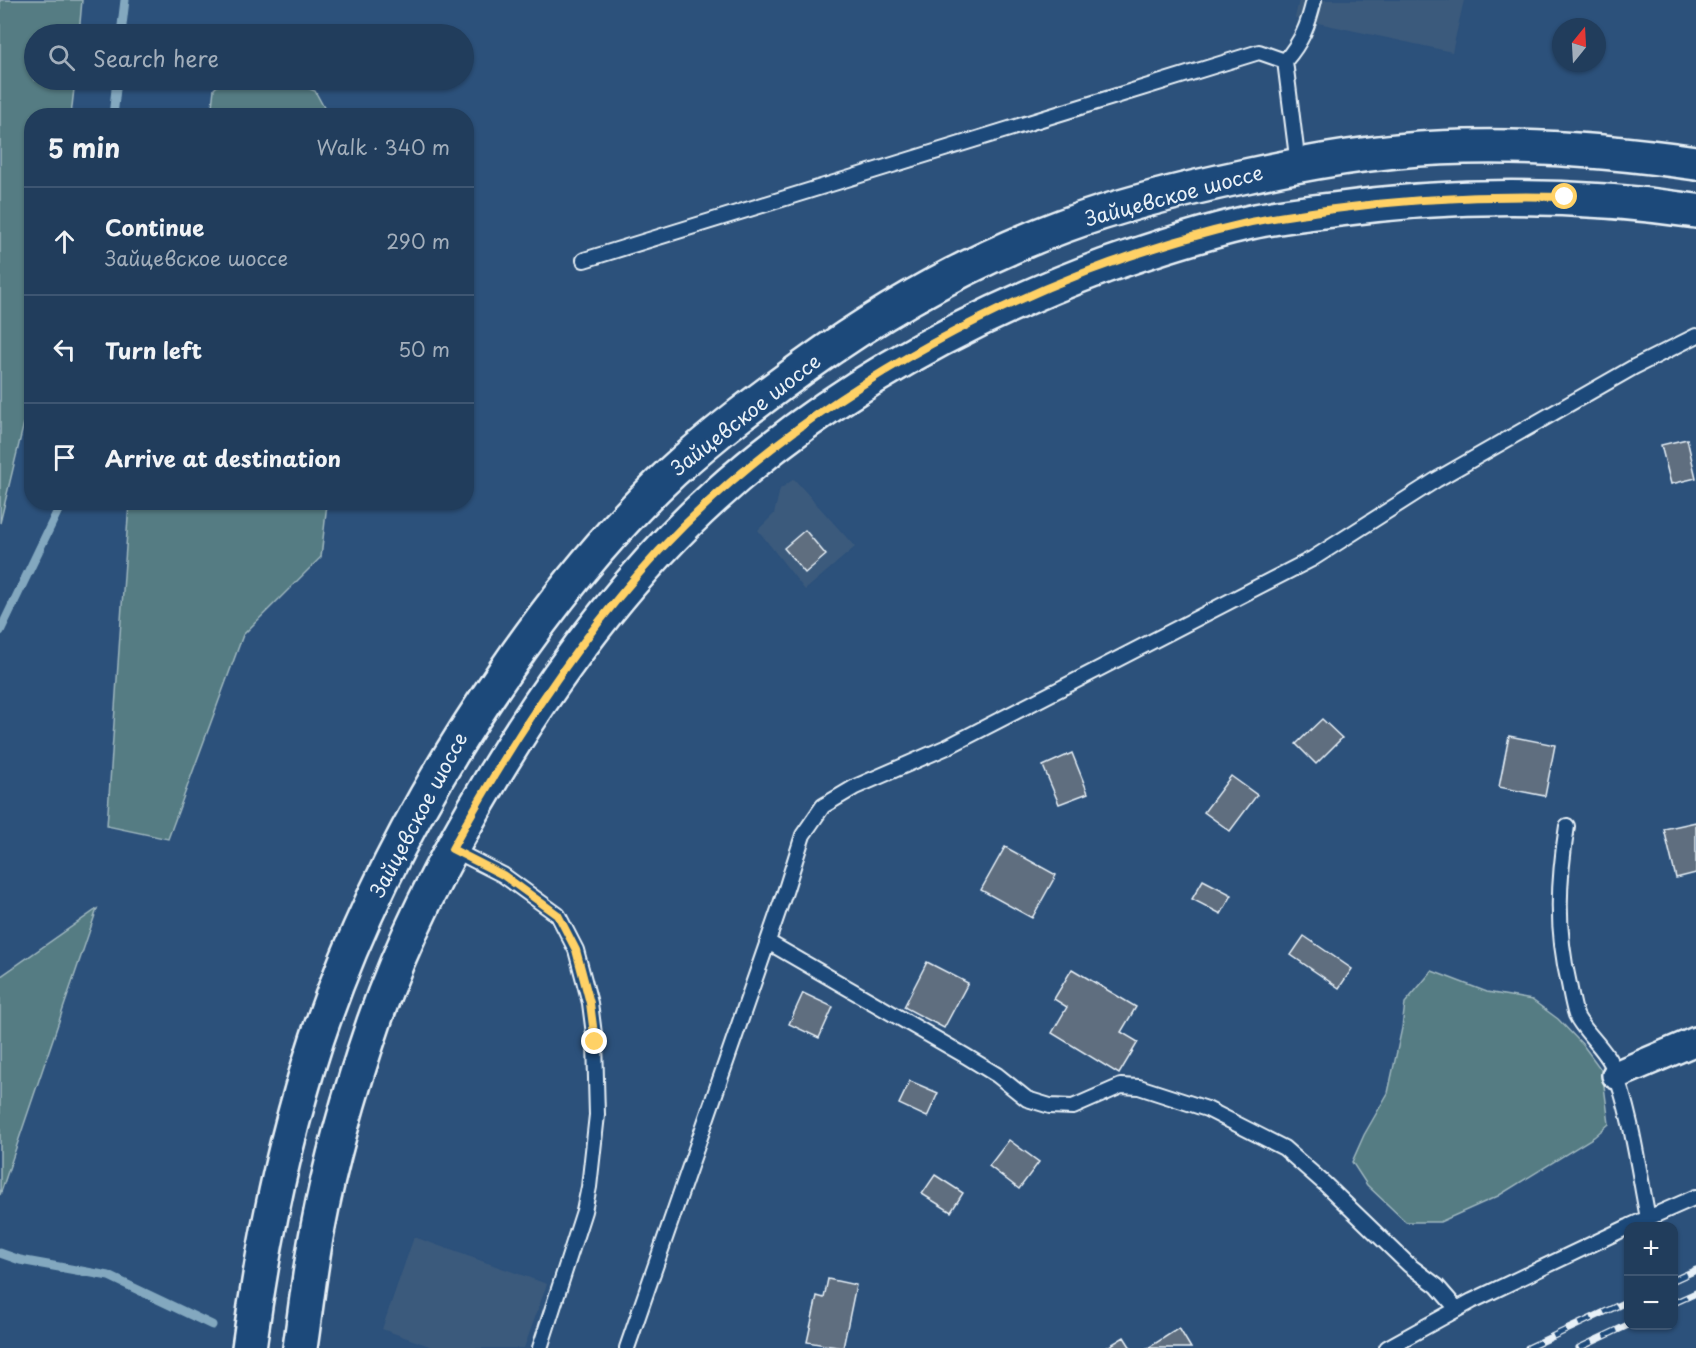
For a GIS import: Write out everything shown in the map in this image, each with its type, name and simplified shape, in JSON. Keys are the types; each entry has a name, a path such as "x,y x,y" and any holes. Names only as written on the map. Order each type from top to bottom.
{"main road":[{"name":"Зайцевское шоссе","path":"249,1348 262,1256 273,1200 318,1038 359,932 419,805 520,648 593,554 673,471 730,423 848,336 908,300 1008,249 1079,221 1183,189 1355,155 1461,147 1590,149 1696,163"},
{"path":"300,1348 317,1229 334,1156 357,1076 376,1017 402,954 452,849 512,746 564,668 659,552 712,498 795,430 880,374 952,332 1021,299 1131,257 1224,228 1385,202 1464,197 1513,196 1637,202 1696,211"}],"street":[{"path":"1616,1075 1696,1041"}],"lane":[{"path":"1298,165 1285,61 1300,43 1314,0"},
{"path":"584,260 1260,52 1285,61"},
{"path":"627,1348 803,835 823,806 855,787 947,747 1312,559 1436,480 1634,367 1696,336"},
{"path":"1566,826 1560,871 1559,909 1562,955 1577,1017 1601,1048 1616,1075 1627,1113 1648,1218"},
{"path":"452,849 503,875 558,915 576,950 590,1003 596,1061 597,1115 589,1187 584,1211 540,1348"},
{"path":"768,942 997,1075 1027,1099 1050,1106 1073,1107 1121,1086 1139,1087 1207,1109 1284,1148 1409,1265 1437,1286 1457,1308"},
{"path":"1640,1222 1696,1197"},
{"path":"1388,1348 1457,1308 1624,1229"}],"shaded area":[{"path":"1299,0 1464,0 1452,52 1295,18"},
{"path":"794,479 855,547 805,590 758,530 774,514 780,489"},
{"path":"414,1237 547,1284 524,1348 435,1348 382,1329"}],"green space":[{"path":"0,0 82,0 80,24 24,24 24,90 74,90 72,108 24,108 24,423 0,523"},
{"path":"214,90 313,90 324,108 212,108"},
{"path":"129,510 326,510 321,557 243,635 168,839 107,826"},
{"path":"97,909 0,1195 0,977"},
{"path":"1432,971 1487,992 1532,1000 1558,1019 1583,1045 1602,1071 1609,1124 1594,1137 1498,1196 1440,1222 1406,1222 1367,1185 1352,1162 1364,1135 1388,1093 1405,1003"}],"building":[{"path":"1687,439 1696,478 1671,484 1661,445"},
{"path":"805,530 826,555 805,573 784,548"},
{"path":"1322,719 1342,738 1316,764 1296,744"},
{"path":"1509,736 1555,745 1545,796 1499,787"},
{"path":"1072,753 1088,793 1059,804 1043,766"},
{"path":"1231,776 1257,795 1230,831 1204,812"},
{"path":"1696,822 1696,873 1676,878 1664,829"},
{"path":"1005,847 1056,875 1032,918 981,890"},
{"path":"1203,880 1232,895 1221,914 1192,899"},
{"path":"1304,936 1352,969 1339,988 1291,955"},
{"path":"927,962 968,983 944,1028 904,1007"},
{"path":"1072,969 1136,1007 1121,1032 1138,1042 1119,1074 1052,1033 1067,1007 1054,999"},
{"path":"803,993 833,1007 819,1038 789,1024"},
{"path":"910,1081 938,1093 927,1117 899,1104"},
{"path":"1009,1140 1039,1162 1019,1189 989,1166"},
{"path":"935,1175 963,1193 951,1212 922,1194"},
{"path":"828,1279 856,1285 843,1348 807,1342 817,1296 824,1298"},
{"path":"1179,1328 1191,1348 1148,1348"},
{"path":"1124,1337 1131,1348 1106,1348"}],"waterway":[{"path":"122,24 125,0"},
{"path":"114,108 116,90"},
{"path":"0,631 58,510"},
{"path":"0,1253 20,1260 109,1276 212,1325"}],"railway":[{"path":"1678,1278 1696,1270"},
{"path":"1678,1301 1696,1293"},
{"path":"1528,1348 1624,1303"},
{"path":"1579,1348 1624,1327"}],"route":[{"path":"595,1042 590,1003 576,950 558,915 503,875 452,849 512,746 564,668 659,552 712,498 795,430 880,374 952,332 1021,299 1131,257 1224,228 1255,221 1385,202 1464,197 1565,197"}]}
